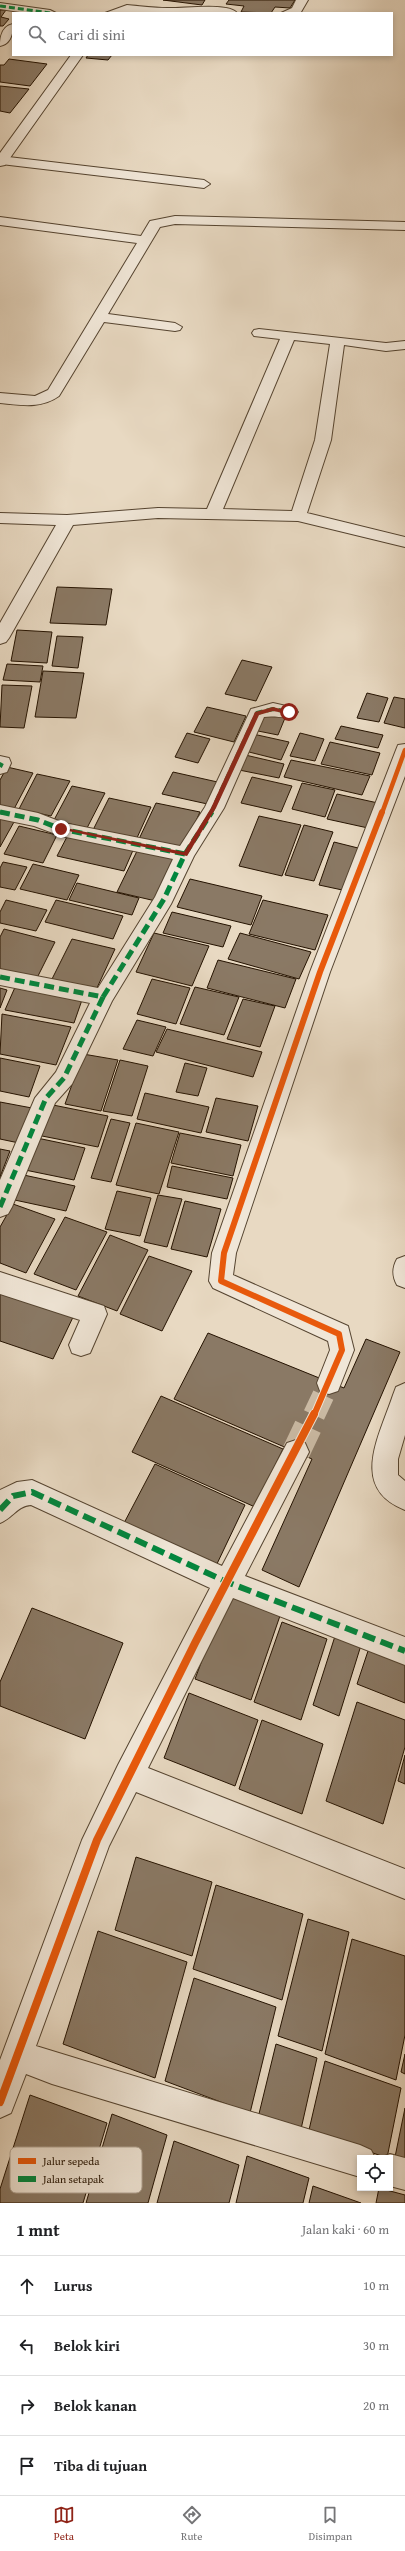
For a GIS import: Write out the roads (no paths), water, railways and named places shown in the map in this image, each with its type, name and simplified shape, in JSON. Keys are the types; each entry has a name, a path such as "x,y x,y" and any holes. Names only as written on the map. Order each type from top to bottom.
{"street":[{"path":"291,12 297,10 302,0"},
{"path":"0,6 43,12"},
{"path":"114,12 127,8 169,12 196,10 219,12"},
{"path":"0,43 12,28"},
{"path":"76,56 1,161 204,184"},
{"path":"0,398 34,401 48,399 54,393 143,240 155,224 175,220 405,226"},
{"path":"1,223 143,240"},
{"path":"99,317 175,326"},
{"path":"259,333 338,340 386,347 405,345"},
{"path":"213,514 289,336"},
{"path":"298,516 323,440 338,340"},
{"path":"0,518 67,520 158,513 298,516 405,542"},
{"path":"0,638 67,520"},
{"path":"0,1207 46,1098 64,1078 103,997 164,899 185,854 214,808 257,713 273,709 289,712"},
{"path":"329,1383 342,1350 339,1334 221,1282 224,1253 320,972 362,867 405,750"},
{"path":"0,762 2,763 0,767"},
{"path":"0,812 38,820 61,829 185,854"},
{"path":"0,977 103,997"},
{"path":"405,1266 405,1278"},
{"path":"0,1283 95,1314 81,1345"},
{"path":"405,1395 385,1459 385,1480 405,1498"},
{"path":"0,2102 97,1840 128,1775 227,1582 296,1452"},
{"path":"0,1510 5,1501 19,1492 32,1492 227,1582 405,1651"},
{"path":"128,1775 405,1884"},
{"path":"18,2055 52,2068 357,2160"},
{"path":"393,2171 405,2174"}],"tunnel":[{"path":"314,1415 329,1383"},
{"path":"296,1452 314,1414"}]}
